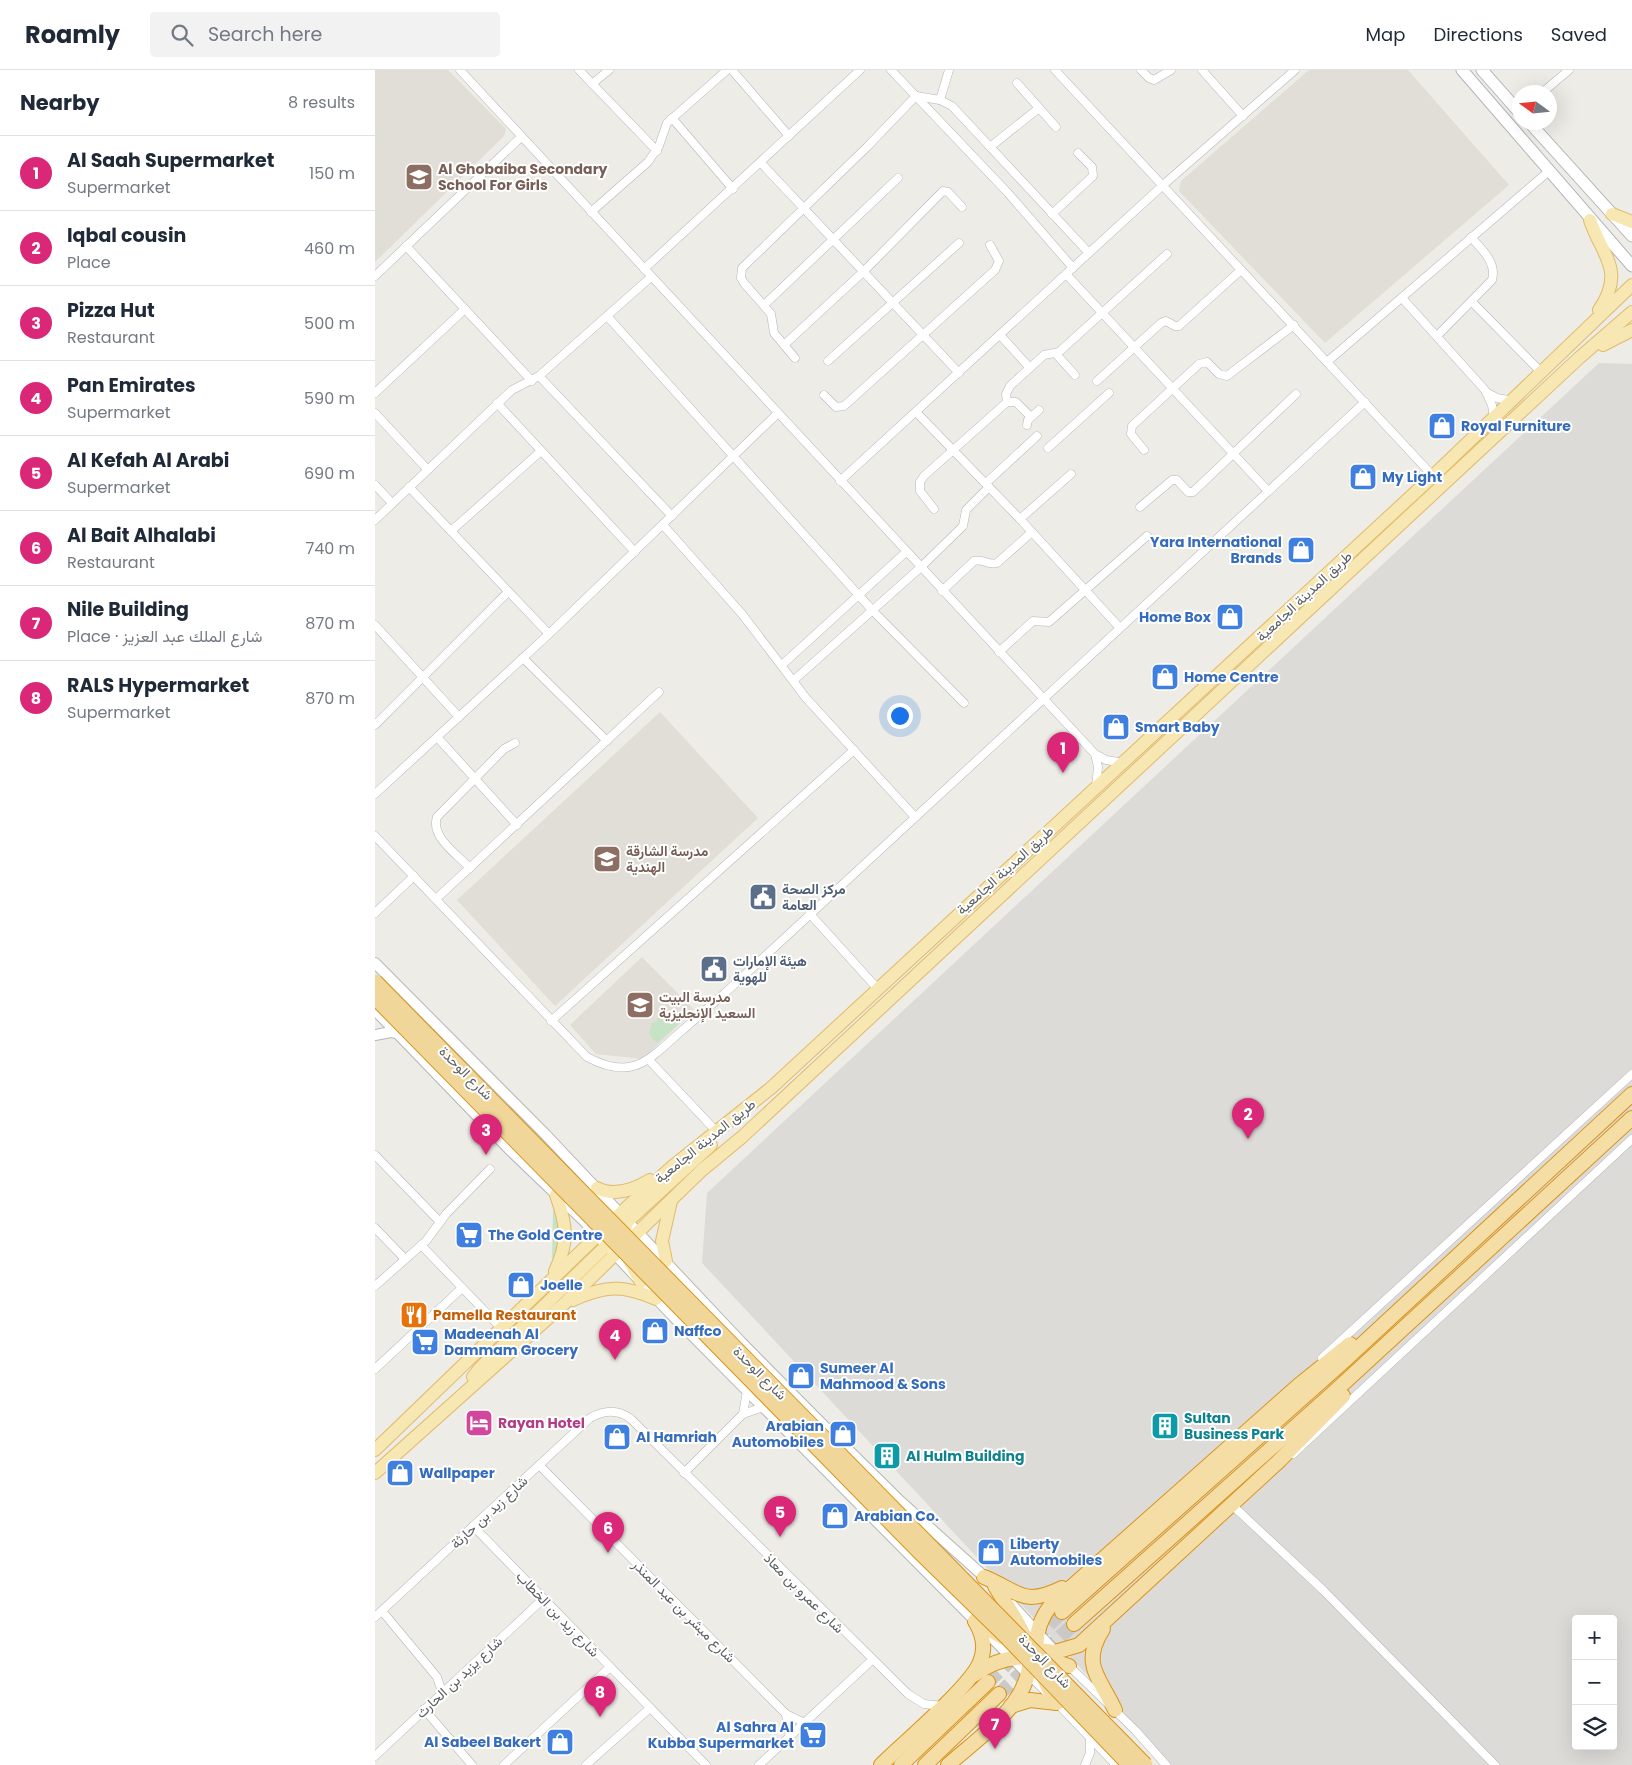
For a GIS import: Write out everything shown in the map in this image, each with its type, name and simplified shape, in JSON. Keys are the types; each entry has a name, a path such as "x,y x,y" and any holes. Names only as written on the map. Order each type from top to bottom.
{"highway":[{"name":"شارع الوحدة","path":"375,982 1145,1765"},
{"name":"شارع الوحدة","path":"375,997 920,1552 1008,1638 1130,1765"},
{"path":"1062,1612 1330,1374 1393,1313 1632,1094"},
{"path":"1074,1624 1367,1363 1632,1118"},
{"path":"948,1765 1011,1706 1026,1679 1041,1628 1051,1605 1306,1380 1393,1313"},
{"path":"971,1677 1006,1658 1061,1651 1079,1644 1109,1619 1280,1460 1351,1387 1364,1371 1367,1363"},
{"path":"990,1582 1020,1595 1035,1598 1048,1595 1077,1581"},
{"path":"990,1582 1021,1628 1043,1680 1057,1703"},
{"path":"1109,1619 1093,1646 1091,1662 1094,1673 1115,1710"},
{"path":"975,1621 1033,1654 1069,1666"},
{"path":"881,1765 943,1706 971,1677 980,1664 983,1649 981,1634 975,1621"},
{"path":"1041,1628 1047,1641 1061,1651"},
{"path":"1006,1658 1026,1679"},
{"path":"901,1765 988,1682"},
{"path":"925,1765 999,1694"},
{"path":"1011,1706 1030,1700 1057,1703"}],"main road":[{"path":"1462,70 1590,220 1632,266"},
{"path":"1482,70 1512,100"},
{"path":"1536,130 1632,236"},
{"path":"1613,214 1632,222"},
{"path":"1586,327 1605,300 1611,276 1609,259 1590,220"},
{"name":"طريق المدينة الجامعية","path":"375,1450 597,1235 624,1217 673,1166 771,1088 1433,476 1513,401 1586,327 1632,285"},
{"name":"طريق المدينة الجامعية","path":"375,1473 564,1304 702,1170 742,1137 1579,358 1632,312"},
{"path":"1579,358 1632,330"},
{"path":"467,1391 480,1368 607,1245 624,1217 715,1142 733,1118"},
{"path":"597,1188 609,1191 633,1189 673,1166"},
{"path":"553,1277 563,1254 566,1229 556,1195"},
{"path":"666,1261 662,1241 671,1201"},
{"path":"624,1217 624,1234 620,1251 630,1263 641,1282"},
{"path":"564,1304 591,1292 609,1288 635,1291 656,1299"}],"street":[{"path":"460,70 920,568 1095,754 1111,761 1123,763"},
{"path":"579,70 657,151"},
{"path":"592,84 609,70"},
{"path":"591,212 649,162 657,151 665,127 672,118 727,70"},
{"path":"731,70 789,136"},
{"path":"644,269 860,70"},
{"path":"891,70 1009,193 1073,268"},
{"path":"940,100 949,70"},
{"path":"1055,70 1433,476"},
{"path":"1141,70 1154,80 1171,70"},
{"path":"1203,70 1243,116"},
{"path":"840,481 1162,186 1295,70"},
{"path":"1551,85 1569,70"},
{"path":"1017,84 1056,127"},
{"path":"916,96 940,100 952,106 1089,253"},
{"path":"795,358 774,332 771,314 741,278 743,268 916,96"},
{"path":"990,147 1039,108"},
{"path":"672,118 733,189"},
{"path":"375,276 521,137"},
{"path":"1052,214 1093,176 1092,167 1078,153"},
{"path":"761,163 959,373"},
{"path":"1328,362 1549,171"},
{"path":"764,305 898,178"},
{"path":"784,345 863,272 943,191 949,192 962,207"},
{"path":"1437,336 1488,286 1494,274 1492,262 1471,237"},
{"path":"828,361 959,243"},
{"path":"824,395 836,406 843,406 995,270 998,266 998,257 990,245"},
{"path":"406,246 532,381"},
{"path":"1007,402 1007,390 1029,368 1046,354 1056,354 1167,254"},
{"path":"1097,381 1163,321 1179,326 1241,270"},
{"path":"1066,274 1268,491"},
{"path":"375,520 497,403 516,387 539,376 651,277"},
{"path":"1402,298 1485,390 1497,398 1513,401"},
{"path":"1472,302 1541,372"},
{"path":"375,392 465,309"},
{"path":"607,316 873,611 963,703"},
{"path":"1144,450 1131,434 1131,428 1201,362 1209,363 1222,376 1230,375 1294,325"},
{"path":"1000,335 1029,368"},
{"path":"1056,354 1075,375"},
{"path":"539,376 672,516"},
{"path":"1485,390 1492,406 1494,419"},
{"path":"1048,448 1109,393"},
{"path":"1140,507 1172,480 1177,480 1188,492 1193,492 1296,394"},
{"path":"934,509 922,496 920,482 953,449 1007,402 1016,402 1031,417"},
{"path":"375,836 587,1057 599,1063 624,1068 649,1060 1365,402"},
{"path":"497,403 635,552"},
{"path":"1027,426 1027,422 1039,410"},
{"path":"375,412 427,469"},
{"path":"916,412 988,485 1120,628"},
{"path":"375,794 549,634 778,413"},
{"path":"794,680 873,611 963,526 966,510 1037,436"},
{"path":"451,531 541,451"},
{"path":"1020,519 1071,474"},
{"path":"375,485 392,503"},
{"path":"409,487 549,634"},
{"path":"663,525 743,614 783,664 806,698 915,817"},
{"path":"942,591 974,561 980,560 990,564 997,563 1032,532"},
{"path":"999,652 1033,620 1049,622 1147,536"},
{"path":"783,664 906,552"},
{"path":"375,725 508,592"},
{"path":"375,625 459,717"},
{"path":"523,658 607,741"},
{"path":"436,899 659,692"},
{"path":"437,737 517,825"},
{"path":"471,868 439,836 435,822 439,813 474,778 504,750 515,743"},
{"path":"551,1020 854,750"},
{"path":"1095,754 1098,768 1096,788"},
{"path":"375,914 414,876"},
{"path":"810,914 877,988"},
{"path":"375,963 597,1188 754,1355 901,1502 1041,1628"},
{"path":"375,1010 505,1145 607,1245 620,1251"},
{"path":"375,1035 391,1032 399,1034"},
{"path":"649,1060 716,1131"},
{"path":"1213,1463 1224,1445 1375,1312 1515,1180 1632,1074"},
{"path":"1280,1460 1304,1446 1364,1387 1632,1139"},
{"path":"375,1156 440,1222"},
{"path":"375,1169 381,1162"},
{"path":"375,1286 421,1245 490,1169"},
{"path":"375,1228 405,1258"},
{"path":"421,1245 501,1328"},
{"path":"641,1282 975,1621 1006,1658"},
{"path":"375,1369 463,1288"},
{"path":"743,1414 747,1391"},
{"path":"684,1473 743,1414 763,1407"},
{"name":"شارع عمرو بن معاذ","path":"606,1412 615,1411 631,1419 872,1660 915,1700 924,1704 943,1706"},
{"name":"شارع زيد بن حارثة","path":"375,1617 590,1418 606,1412"},
{"name":"شارع مبشر بن عبد المنذر","path":"539,1465 786,1714 805,1723"},
{"path":"1232,1505 1324,1591 1495,1765"},
{"name":"شارع زيد بن الخطاب","path":"473,1526 706,1765"},
{"name":"شارع يزيد بن الحارث","path":"375,1756 543,1598"},
{"path":"382,1611 434,1673 442,1692"},
{"path":"1061,1651 1069,1666 1115,1710 1166,1765"},
{"path":"759,1765 872,1660"},
{"path":"504,1765 610,1667"},
{"path":"1026,1679 1057,1703 1116,1765"},
{"path":"424,1708 472,1765"},
{"path":"586,1765 650,1708"},
{"path":"786,1714 790,1737"},
{"path":"1085,1765 1090,1754 1090,1738"}],"shaded area":[{"name":"Al Ghobaiba Secondary School For Girls","path":"375,70 448,70 506,129 504,136 375,262"},
{"path":"1309,70 1408,70 1509,185 1325,343 1179,191 1181,181"},
{"path":"1599,363 1632,364 1632,1765 1171,1765 702,1263 707,1193"},
{"name":"مدرسة الشارقة الهندية","path":"660,712 758,818 555,1006 457,900"},
{"name":"مدرسة البيت السعيد الإنجليزية","path":"642,957 694,1010 643,1059 596,1054 570,1025"}],"green space":[{"path":"680,1016 686,1017 657,1043 649,1034 652,1022 657,1023 658,1018 678,1022"},
{"path":"553,1208 556,1214 559,1234 557,1248 552,1260"}],"tunnel":[{"path":"1034,1639 1062,1612"},
{"path":"999,1694 1074,1624"},
{"path":"988,1682 1016,1655"}],"place":[{"name":"Al Ghobaiba Secondary School For Girls","path":"419,177"},
{"name":"Royal Furniture","path":"1442,426"},
{"name":"My Light","path":"1363,477"},
{"name":"Yara International Brands","path":"1301,550"},
{"name":"Home Box","path":"1230,617"},
{"name":"Home Centre","path":"1165,677"},
{"name":"Smart Baby","path":"1116,727"},
{"name":"Al Saah Supermarket","path":"1063,773"},
{"name":"مدرسة الشارقة الهندية","path":"607,859"},
{"name":"مركز الصحة العامة","path":"763,897"},
{"name":"هيئة الإمارات للهوية","path":"714,969"},
{"name":"مدرسة البيت السعيد الإنجليزية","path":"640,1005"},
{"name":"Iqbal cousin","path":"1248,1139"},
{"name":"Pizza Hut","path":"486,1155"},
{"name":"The Gold Centre","path":"469,1235"},
{"name":"Joelle","path":"521,1285"},
{"name":"Pamella Restaurant","path":"414,1315"},
{"name":"Naffco","path":"655,1331"},
{"name":"Madeenah Al Dammam Grocery","path":"425,1342"},
{"name":"Pan Emirates","path":"615,1360"},
{"name":"Sumeer Al Mahmood & Sons","path":"801,1376"},
{"name":"Rayan Hotel","path":"479,1423"},
{"name":"Sultan Business Park","path":"1165,1426"},
{"name":"Arabian Automobiles","path":"843,1434"},
{"name":"Al Hamriah","path":"617,1437"},
{"name":"Al Hulm Building","path":"887,1456"},
{"name":"Wallpaper","path":"400,1473"},
{"name":"Arabian Co.","path":"835,1516"},
{"name":"Al Kefah Al Arabi","path":"780,1537"},
{"name":"Liberty Automobiles","path":"991,1552"},
{"name":"Al Bait Alhalabi","path":"608,1553"},
{"name":"RALS Hypermarket","path":"600,1717"},
{"name":"Al Sahra Al Kubba Supermarket","path":"813,1735"},
{"name":"Al Sabeel Bakert","path":"560,1742"},
{"name":"Nile Building","path":"995,1749"}]}
